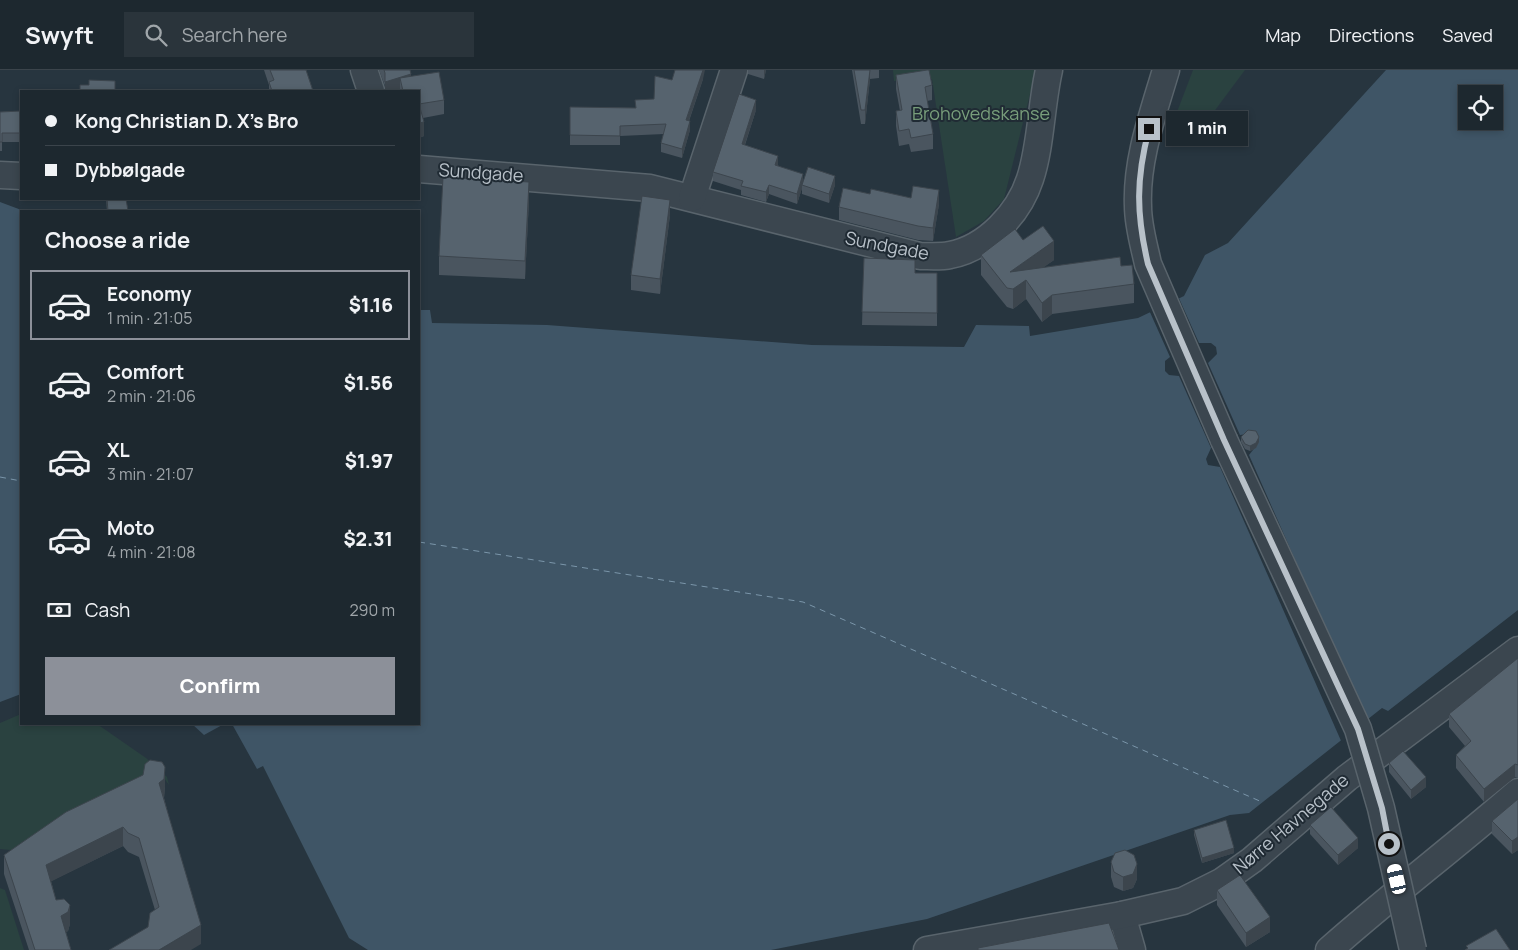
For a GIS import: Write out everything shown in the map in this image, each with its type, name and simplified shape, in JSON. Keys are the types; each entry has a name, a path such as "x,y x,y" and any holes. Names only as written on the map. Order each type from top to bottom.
{"street":[{"path":"364,70 371,90"},
{"path":"692,198 734,70"},
{"name":"Sundgade","path":"420,169 650,188 920,256 951,255 976,245 999,228 1016,208 1030,179 1049,70"},
{"path":"1166,70 1142,156 1138,206 1141,234 1148,264 1224,440 1358,729 1382,808 1413,950"},
{"path":"0,175 20,176"},
{"name":"Nørre Havnegade","path":"927,950 1122,915 1182,901 1221,882 1252,860 1346,778 1518,650"},
{"path":"1330,950 1372,912 1481,825 1518,792"},
{"path":"1122,915 1132,950"}],"green space":[{"name":"Brohovedskanse","path":"893,70 1036,70 1004,199 984,221 956,237 932,79 894,81"},
{"path":"1193,70 1245,70 1204,125 1169,133"},
{"path":"20,714 20,725 98,725 146,758 167,777 169,785 164,778 11,850 0,849 0,723"},
{"path":"0,888 5,890 24,950 0,950"}],"water":[{"path":"1386,70 1518,70 1518,610 1388,711 1382,708 1249,813 1230,815 927,919 771,950 368,950 349,938 263,766 257,769 233,725 420,725 420,310 430,310 432,323 547,325 812,345 964,347 976,325 1029,326 1030,336 1138,318 1184,296 1205,255 1228,243"},
{"path":"0,202 21,210 20,694 0,702"},
{"path":"193,725 222,725 204,735"}],"pier":[{"path":"1178,296 1199,343 1211,343 1216,347 1217,354 1208,363 1240,435 1247,434 1257,445 1249,455 1367,723 1342,743 1220,467 1208,465 1206,459 1211,448 1179,376 1169,375 1165,371 1165,361 1170,357 1149,310"}],"building":[{"path":"270,70 306,70 313,90 272,90 269,82 274,80"},
{"path":"384,70 410,70 411,74 385,82"},
{"path":"675,70 703,70 686,120 690,121 682,149 661,143 666,124 620,126 620,136 570,135 570,107 636,108 635,100 654,99 655,76 672,80"},
{"path":"854,70 870,70 865,110 861,110"},
{"path":"929,70 932,85 925,87 933,134 911,138 909,129 899,131 896,111 902,110 896,75"},
{"path":"439,72 444,100 420,104 420,90 403,90 400,78"},
{"path":"89,80 115,81 115,90 80,90 80,85 89,85"},
{"path":"739,94 756,100 742,144 778,156 775,165 803,174 797,194 769,185 766,192 741,186 743,181 713,172"},
{"path":"420,108 424,122 420,123"},
{"path":"20,111 20,133 2,133 2,142 0,142 0,112"},
{"path":"808,167 835,176 829,194 802,185"},
{"path":"443,177 529,182 525,261 439,256"},
{"path":"913,186 939,190 933,228 839,207 843,188 870,194 871,189 911,198"},
{"path":"642,196 670,200 660,279 631,275"},
{"path":"107,200 126,200 128,210 108,210"},
{"path":"1043,226 1054,241 1010,272 1120,257 1121,266 1132,265 1134,284 1052,295 1042,303 1026,280 1013,289 1007,288 981,255 1015,229 1023,240"},
{"path":"864,258 915,260 915,273 937,273 937,313 862,312"},
{"path":"1248,430 1256,431 1259,437 1256,443 1250,446 1245,444 1241,437"},
{"path":"1518,658 1518,765 1515,764 1484,789 1456,755 1471,741 1449,714"},
{"path":"1403,751 1426,777 1411,790 1389,763"},
{"path":"150,760 162,762 165,767 164,779 159,783 201,925 159,950 109,950 148,927 150,913 159,907 139,838 128,833 123,827 46,865 56,900 64,899 70,905 68,912 61,916 71,950 35,950 4,855 66,812 143,775 145,764"},
{"path":"1518,799 1518,837 1512,841 1492,821"},
{"path":"1331,807 1358,838 1338,855 1310,825"},
{"path":"1226,820 1234,848 1202,858 1194,830"},
{"path":"1125,850 1134,855 1137,864 1133,874 1123,877 1114,872 1111,862 1115,853"},
{"path":"1240,875 1270,917 1246,933 1217,890"},
{"path":"1109,923 1119,950 978,950 978,948"},
{"path":"1496,929 1510,950 1465,950 1468,948 1466,946"}],"ferry route":[{"path":"0,477 20,481"},
{"path":"420,542 803,602 1262,802"}],"route":[{"path":"1149,129 1142,156 1138,206 1141,234 1148,264 1224,440 1358,729 1382,808 1389,844"}]}
